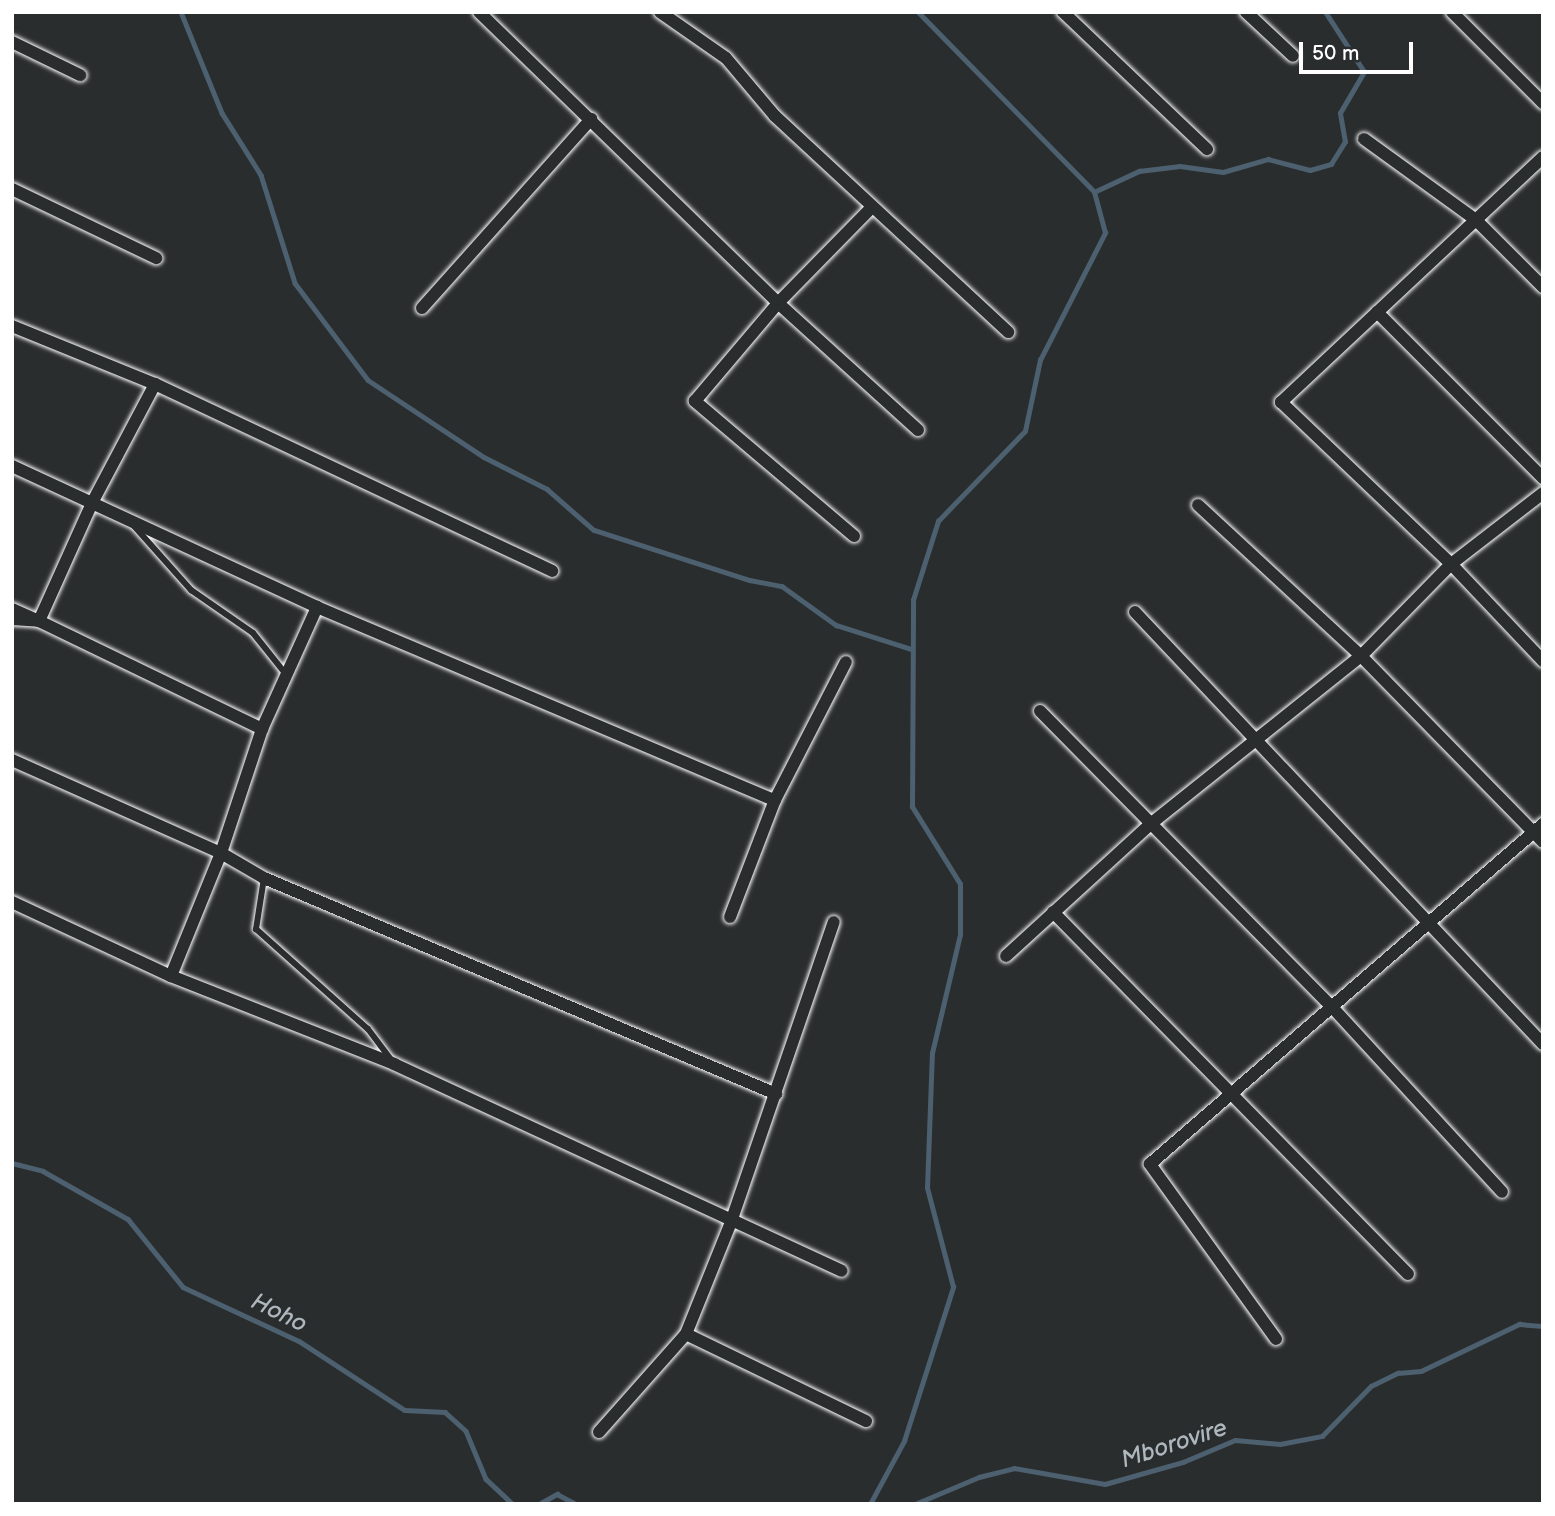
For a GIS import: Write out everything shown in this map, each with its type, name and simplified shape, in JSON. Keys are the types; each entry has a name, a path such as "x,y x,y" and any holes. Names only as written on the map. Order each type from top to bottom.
{"street":[{"path":"480,12 778,303 918,430"},
{"path":"1063,12 1207,149"},
{"path":"1246,12 1293,56"},
{"path":"1452,12 1543,103"},
{"path":"665,14 726,58 775,116 1008,332"},
{"path":"12,42 80,75"},
{"path":"422,308 591,118"},
{"path":"1364,139 1476,220 1543,287"},
{"path":"1543,157 1281,402 1451,564 1543,661"},
{"path":"12,189 156,258"},
{"path":"854,536 695,401 778,303 872,207"},
{"path":"1377,312 1543,478"},
{"path":"12,326 155,384 552,571"},
{"path":"39,621 92,503 155,384"},
{"path":"12,466 317,607 775,800"},
{"path":"1006,956 1153,822 1258,742 1361,656 1451,564 1543,493"},
{"path":"1198,505 1361,656 1538,828 1543,842"},
{"path":"171,976 221,853 262,729 317,607"},
{"path":"12,609 262,729"},
{"path":"1135,612 1432,922 1543,1044"},
{"path":"12,619 39,621"},
{"path":"730,917 775,800 846,662"},
{"path":"1040,711 1153,822 1332,1007 1502,1192"},
{"path":"12,760 221,853 264,878 776,1094"},
{"path":"1276,1339 1150,1164 1538,828"},
{"path":"12,902 171,976 394,1064 841,1271"},
{"path":"1053,912 1408,1274"},
{"path":"599,1432 685,1334 732,1222 834,922"},
{"path":"685,1334 866,1421"}],"lane":[{"path":"128,519 191,590 253,633 285,673"},
{"path":"264,878 256,929 368,1029 394,1064"}],"waterway":[{"path":"181,12 222,113 261,175 295,283 368,380 484,457 547,489 594,530 750,580 782,586 836,625 911,649"},
{"path":"870,1504 904,1441 953,1287 927,1188 932,1053 960,935 960,884 912,807 913,600 938,521 1025,431 1040,360 1105,233 1094,192 918,12"},
{"path":"1094,192 1139,171 1180,166 1223,172 1268,159 1310,170 1331,164 1345,142 1340,113 1364,72 1325,12"},
{"name":"Hoho","path":"12,1163 43,1171 128,1219 183,1287 299,1341 405,1410 445,1412 466,1431 486,1479 513,1504"},
{"name":"Mborovire","path":"915,1504 979,1477 1014,1468 1105,1484 1183,1462 1235,1440 1280,1444 1322,1436 1371,1386 1398,1373 1421,1371 1519,1324 1543,1326"},
{"name":"Hoho","path":"539,1504 557,1494 576,1504"}]}
